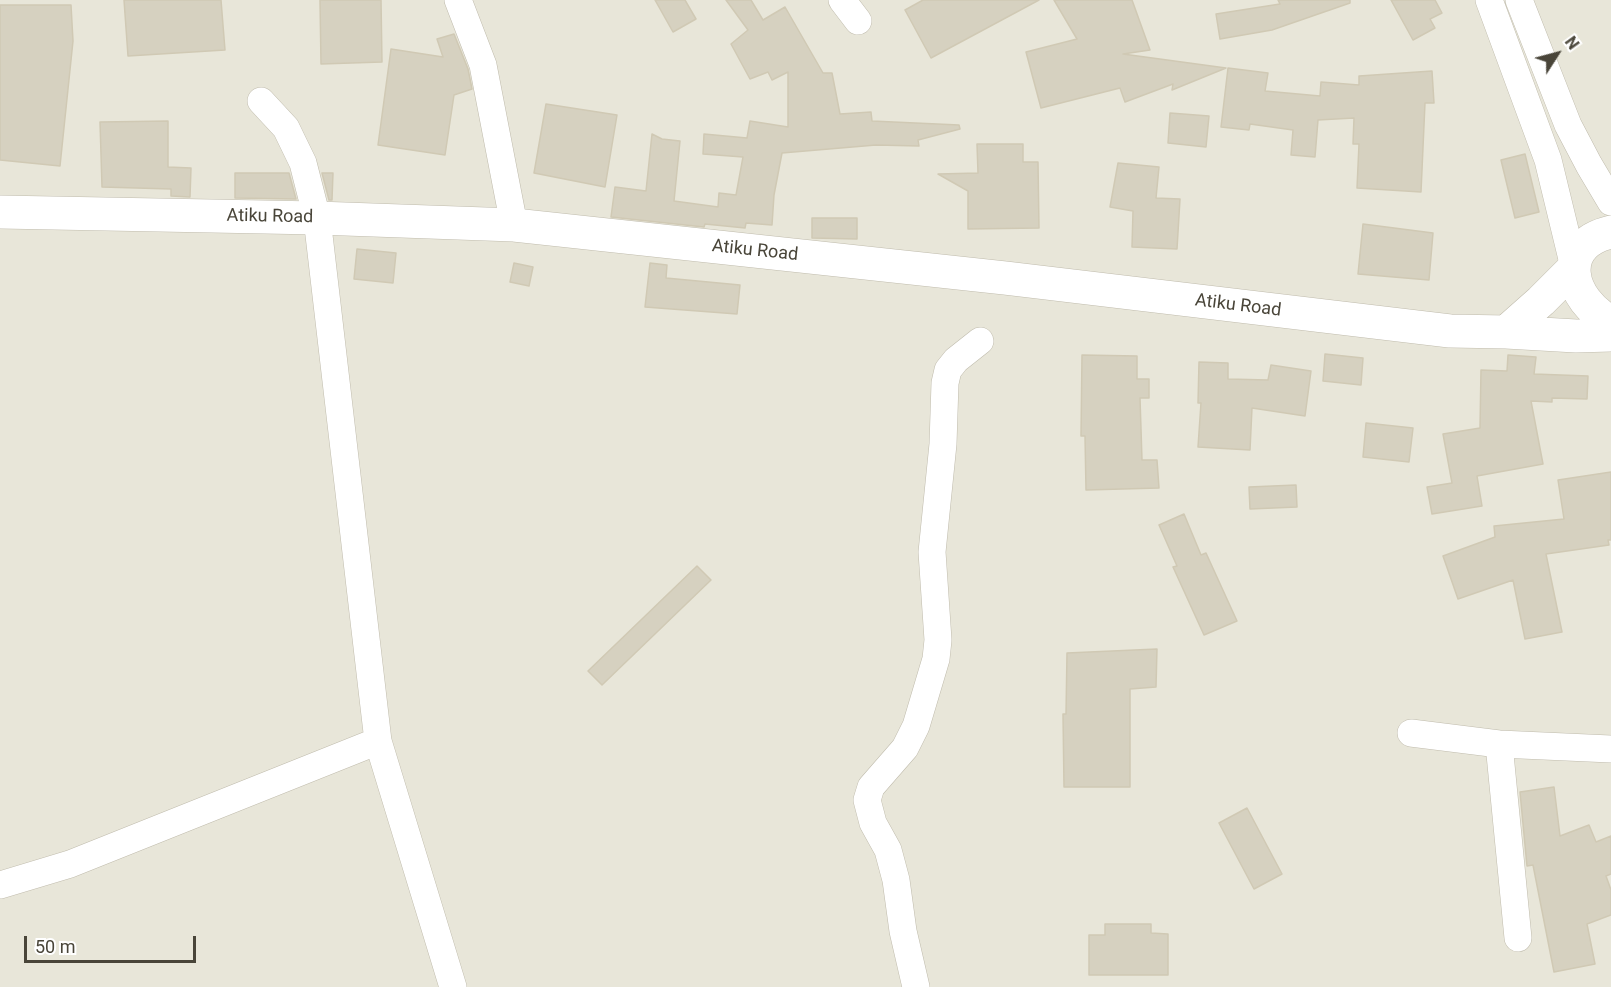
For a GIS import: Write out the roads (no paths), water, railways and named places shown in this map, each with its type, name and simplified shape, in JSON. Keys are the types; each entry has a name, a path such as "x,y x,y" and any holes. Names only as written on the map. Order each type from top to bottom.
{"street":[{"path":"458,0 483,65 514,225"},
{"path":"1489,0 1548,160 1582,297 1593,309 1611,322"},
{"path":"1519,0 1568,125 1588,165 1611,202"},
{"path":"261,101 286,128 303,163 317,218 378,741 453,987"},
{"name":"Atiku Road","path":"0,212 317,218 514,225 1005,278 1450,331 1576,336 1611,335"},
{"path":"1506,332 1541,301 1573,266 1585,244 1596,235 1611,231"},
{"path":"916,987 903,931 896,880 888,850 873,823 867,800 871,787 905,748 916,726 936,659 938,640 932,552 943,444 945,383 948,370 956,360 980,341"},
{"path":"1411,733 1499,744 1611,749"},
{"path":"0,885 70,864 378,741"},
{"path":"1499,744 1518,938"}]}
